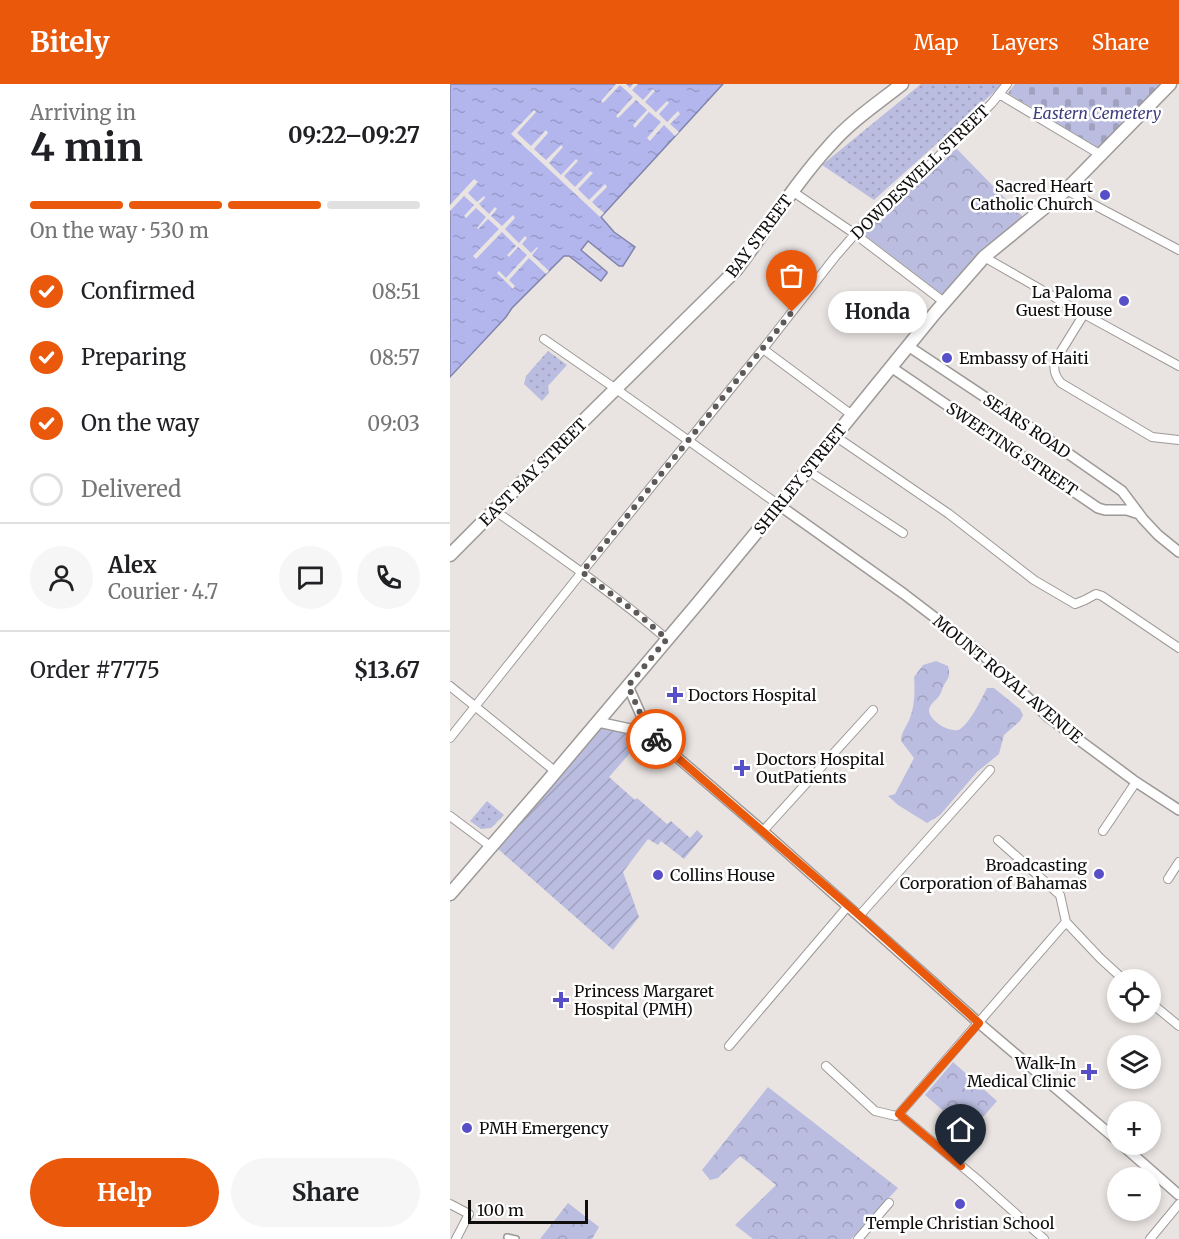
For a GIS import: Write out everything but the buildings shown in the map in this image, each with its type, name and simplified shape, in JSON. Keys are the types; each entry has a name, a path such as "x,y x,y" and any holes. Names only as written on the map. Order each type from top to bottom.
{"highway":[{"name":"BAY STREET","path":"616,389 736,270 810,167 833,141 902,84"},
{"name":"SHIRLEY STREET","path":"450,894 598,722 944,302 984,257 1066,190 1170,84"},
{"name":"EAST BAY STREET","path":"450,555 616,389"}],"street":[{"name":"DOWDESWELL STREET","path":"450,738 835,257 875,211 934,161 1007,84"},
{"path":"999,94 1101,155"},
{"path":"1066,190 1179,250"},
{"path":"792,191 855,234 944,302"},
{"path":"984,257 1179,366"},
{"path":"1084,314 1055,361 1056,378 1152,437 1179,441"},
{"path":"544,339 779,505"},
{"name":"SEARS ROAD","path":"908,346 1122,491 1158,535 1179,552"},
{"path":"763,349 852,415"},
{"name":"SWEETING STREET","path":"891,367 1101,510 1127,510 1139,514"},
{"path":"835,436 949,514 1034,580 1075,604 1096,594 1102,596 1179,648"},
{"path":"807,470 903,534"},
{"name":"MOUNT ROYAL AVENUE","path":"779,505 904,594 980,652 1048,717 1136,782 1179,810"},
{"path":"494,510 582,572 667,639"},
{"path":"450,686 556,772"},
{"path":"628,686 649,733 1107,1133"},
{"path":"763,831 873,710"},
{"path":"598,722 649,733"},
{"path":"859,915 990,770"},
{"path":"1102,831 1136,782"},
{"path":"450,816 490,846"},
{"path":"998,840 1060,895 1066,922 1112,969"},
{"path":"1168,879 1179,862"},
{"path":"729,1046 848,906"},
{"path":"826,1066 875,1111 896,1116 1066,922"},
{"path":"1161,1011 1179,1026"},
{"path":"899,1114 1044,1239"},
{"path":"1134,1155 1179,1195"},
{"path":"872,1239 860,1236 889,1203"},
{"path":"450,1204 469,1214 456,1239"},
{"path":"1150,1239 1179,1204"},
{"path":"507,1237 516,1239"}],"green space":[{"path":"921,84 1003,84 874,200 822,165"},
{"name":"Eastern Cemetery","path":"1015,84 1159,84 1162,86 1101,150 1008,93"},
{"path":"956,148 1023,217 985,247 944,296 862,233"},
{"path":"548,351 567,365 548,386 549,393 542,401 524,384 526,376"},
{"path":"936,661 948,666 949,673 938,698 929,709 932,717 940,725 953,730 962,728 987,688 994,688 1020,709 1023,715 1020,721 1004,735 999,754 977,772 940,815 927,823 888,796 895,794 914,758 901,741 913,708 914,677 923,665"},
{"path":"600,725 644,737 609,777 667,824 671,821 690,838 697,830 703,836 684,859 661,841 658,845 648,839 623,872 639,917 613,950 498,849"},
{"path":"487,801 504,815 491,828 481,829 470,821"},
{"path":"953,1062 997,1101 969,1133 925,1095"},
{"path":"768,1087 898,1188 851,1239 753,1239 735,1225 776,1185 740,1156 718,1178 710,1180 702,1170"},
{"path":"568,1203 599,1227 592,1239 540,1239"}],"water":[{"path":"450,84 723,84 601,217 614,232 635,247 623,266 619,266 588,241 581,250 607,272 601,281 569,256 564,256 512,308 450,377"}],"pier":[{"path":"616,84 626,84 630,88 633,84 638,84 632,90 643,100 653,89 655,91 645,102 656,112 667,101 669,103 659,114 667,122 678,111 680,114 670,124 679,132 675,136 664,125 650,141 647,138 661,122 649,112 635,128 633,125 647,110 636,100 618,118 616,116 633,97 620,85 603,103 601,101"},
{"path":"534,110 536,112 517,133 531,146 546,130 548,133 534,149 546,160 561,145 563,147 549,163 561,175 576,159 578,161 564,176 575,187 590,171 593,173 578,189 589,200 605,184 607,187 592,202 604,213 600,217 511,134"},
{"path":"474,179 478,182 468,193 477,202 484,196 485,198 479,204 489,214 495,207 497,209 491,216 502,226 513,215 515,218 505,229 519,243 525,236 527,238 522,244 531,253 538,248 532,255 549,271 546,274 529,258 509,280 515,286 513,289 497,273 499,271 506,278 527,255 518,247 509,257 507,255 516,246 502,232 476,259 473,256 499,229 488,219 478,229 486,217 476,208 466,218 464,216 474,205 464,196 450,211 450,205"}],"way so far":[{"path":"656,739 649,733 628,686 667,639 582,572 792,312"}],"place":[{"name":"Sacred Heart Catholic Church","path":"1105,195"},
{"name":"La Paloma Guest House","path":"1124,301"},
{"name":"Honda","path":"792,312"},
{"name":"Embassy of Haiti","path":"947,358"},
{"name":"Doctors Hospital","path":"675,695"},
{"name":"Doctors Hospital OutPatients","path":"742,768"},
{"name":"Broadcasting Corporation of Bahamas","path":"1099,874"},
{"name":"Collins House","path":"658,875"},
{"name":"Princess Margaret Hospital (PMH)","path":"561,1000"},
{"name":"Walk-In Medical Clinic","path":"1089,1072"},
{"name":"PMH Emergency","path":"467,1128"},
{"name":"Temple Christian School","path":"960,1204"}],"route":[{"path":"656,739 859,915 979,1023 899,1114 961,1166"}]}
